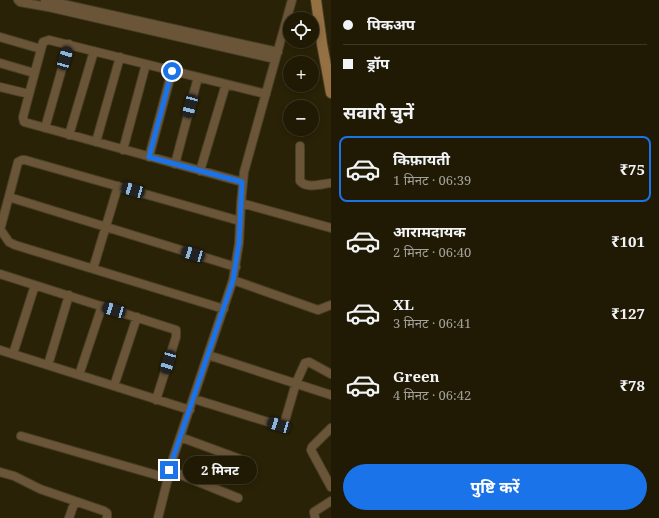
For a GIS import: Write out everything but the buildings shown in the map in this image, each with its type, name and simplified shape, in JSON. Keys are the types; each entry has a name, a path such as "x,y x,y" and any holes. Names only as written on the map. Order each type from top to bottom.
{"street":[{"path":"18,0 20,2 48,3 276,56"},
{"path":"158,518 168,474 233,280 236,267 242,182 246,161 292,0"},
{"path":"316,0 331,93"},
{"path":"0,37 41,49"},
{"path":"242,182 28,124 23,120 34,73 43,42 49,40 266,94"},
{"path":"45,128 69,44"},
{"path":"70,135 94,51"},
{"path":"96,142 120,57"},
{"path":"0,63 34,73"},
{"path":"123,150 146,64"},
{"path":"149,157 172,71"},
{"path":"175,164 198,77"},
{"path":"200,171 226,84"},
{"path":"0,87 29,94"},
{"path":"300,146 300,181 307,186 331,183"},
{"path":"224,309 15,245 6,238 0,230 18,162 22,160 240,221"},
{"path":"93,269 118,186"},
{"path":"8,200 12,198 16,199 236,267"},
{"path":"241,203 331,228"},
{"path":"0,274 176,330 176,337 156,400"},
{"path":"233,280 318,310 331,306"},
{"path":"13,354 35,285"},
{"path":"48,365 69,295"},
{"path":"79,375 102,306"},
{"path":"114,386 138,317"},
{"path":"0,350 190,410"},
{"path":"208,355 331,395"},
{"path":"194,399 281,426 284,424 296,383 304,364 307,362 331,374"},
{"path":"331,428 311,450 331,487"},
{"path":"21,436 168,474 238,498"},
{"path":"180,437 248,462"},
{"path":"0,472 14,476 40,489 104,510 107,512 107,518"},
{"path":"69,518 75,501"},
{"path":"315,518 314,512 331,501"}],"route":[{"path":"169,470 233,280 239,243 242,182 149,157 172,71"}]}
